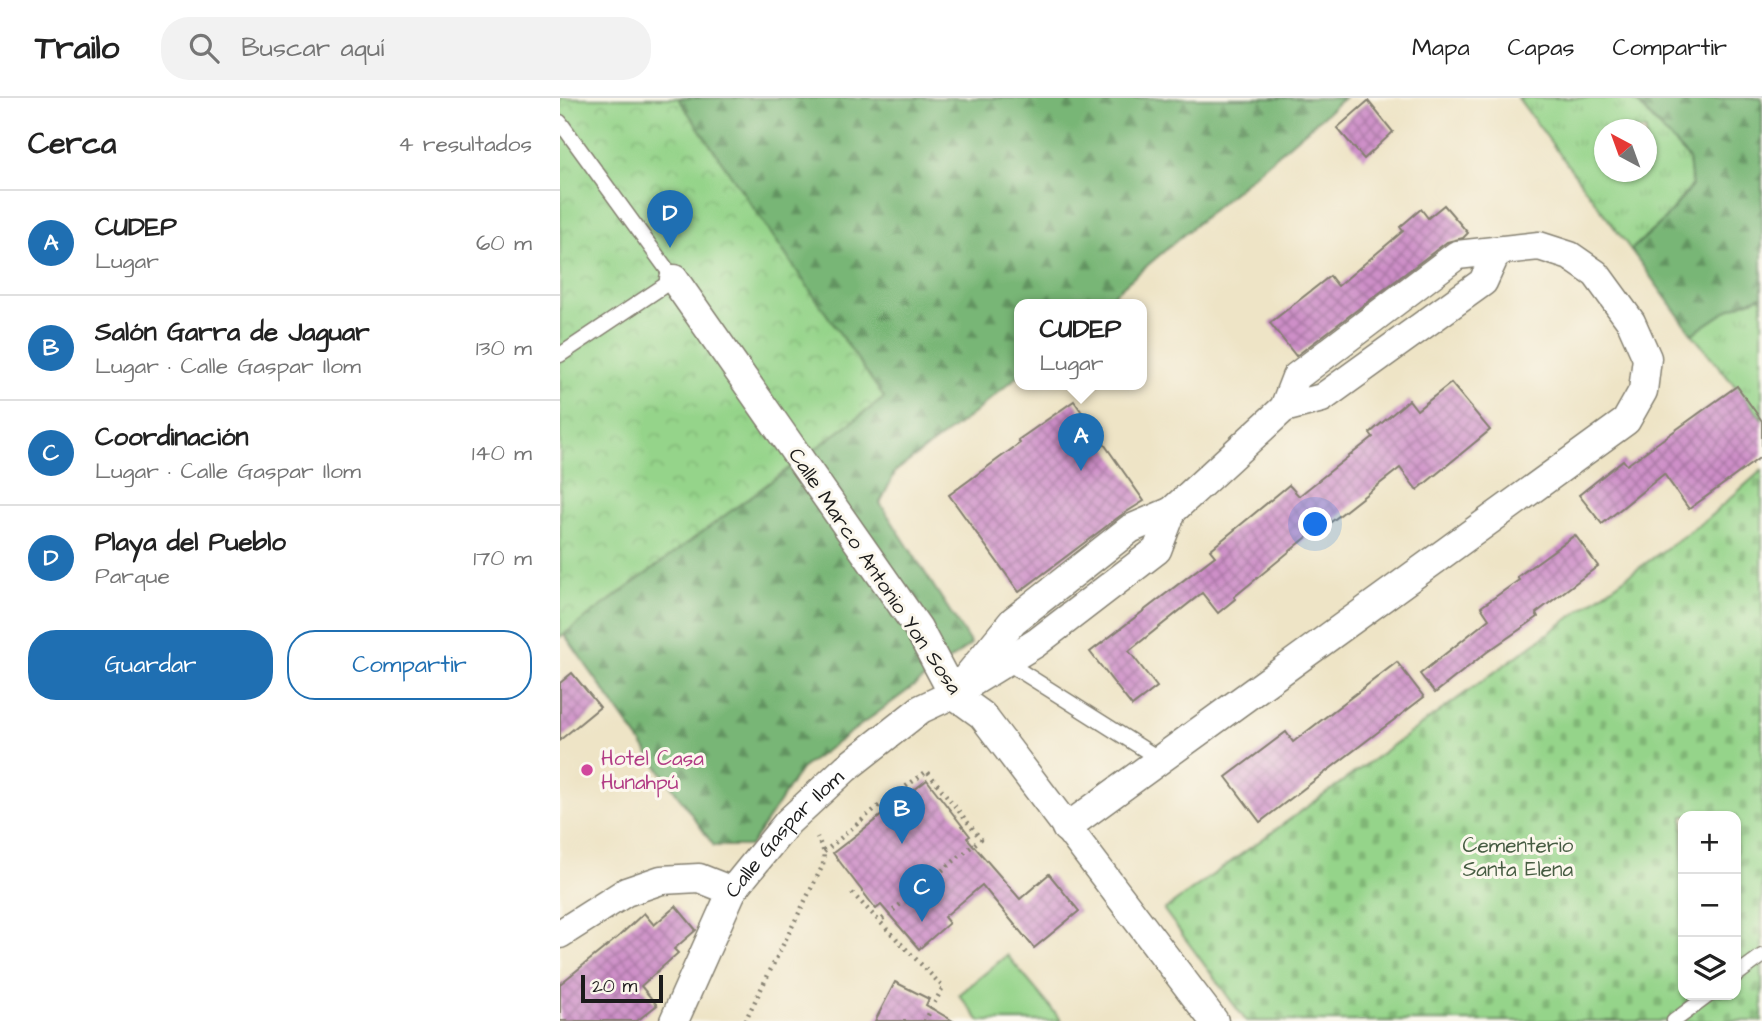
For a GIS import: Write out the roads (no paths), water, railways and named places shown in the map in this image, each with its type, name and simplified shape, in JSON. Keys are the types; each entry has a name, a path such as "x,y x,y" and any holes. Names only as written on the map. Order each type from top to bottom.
{"street":[{"path":"953,694 1013,621 1130,529 1172,511 1284,408 1322,398 1483,282 1497,251 1539,246 1570,256 1596,274 1631,322 1647,358 1643,391 1626,422 1066,828"},
{"name":"Calle Marco Antonio Yon Sosa","path":"674,279 918,628 953,694 982,715 1214,1021"},
{"name":"Calle Gaspar Ilom","path":"674,1021 732,891 788,822 846,768 921,709 953,694 1036,643 1157,550 1172,511"},
{"path":"560,934 626,892 661,880 699,878 732,891"}],"lane":[{"path":"560,122 674,279 560,355"},
{"path":"1006,662 1161,760"},
{"path":"1741,971 1762,956"},
{"path":"1674,1021 1702,1000"}],"place":[{"name":"Playa del Pueblo","path":"670,248"},
{"name":"CUDEP","path":"1081,471"},
{"name":"Hotel Casa Hunahpú","path":"587,770"},
{"name":"Salón Garra de Jaguar","path":"902,844"},
{"name":"Coordinación","path":"922,922"}],"park label":[{"name":"Cementerio Santa Elena","path":"1518,857"}]}
